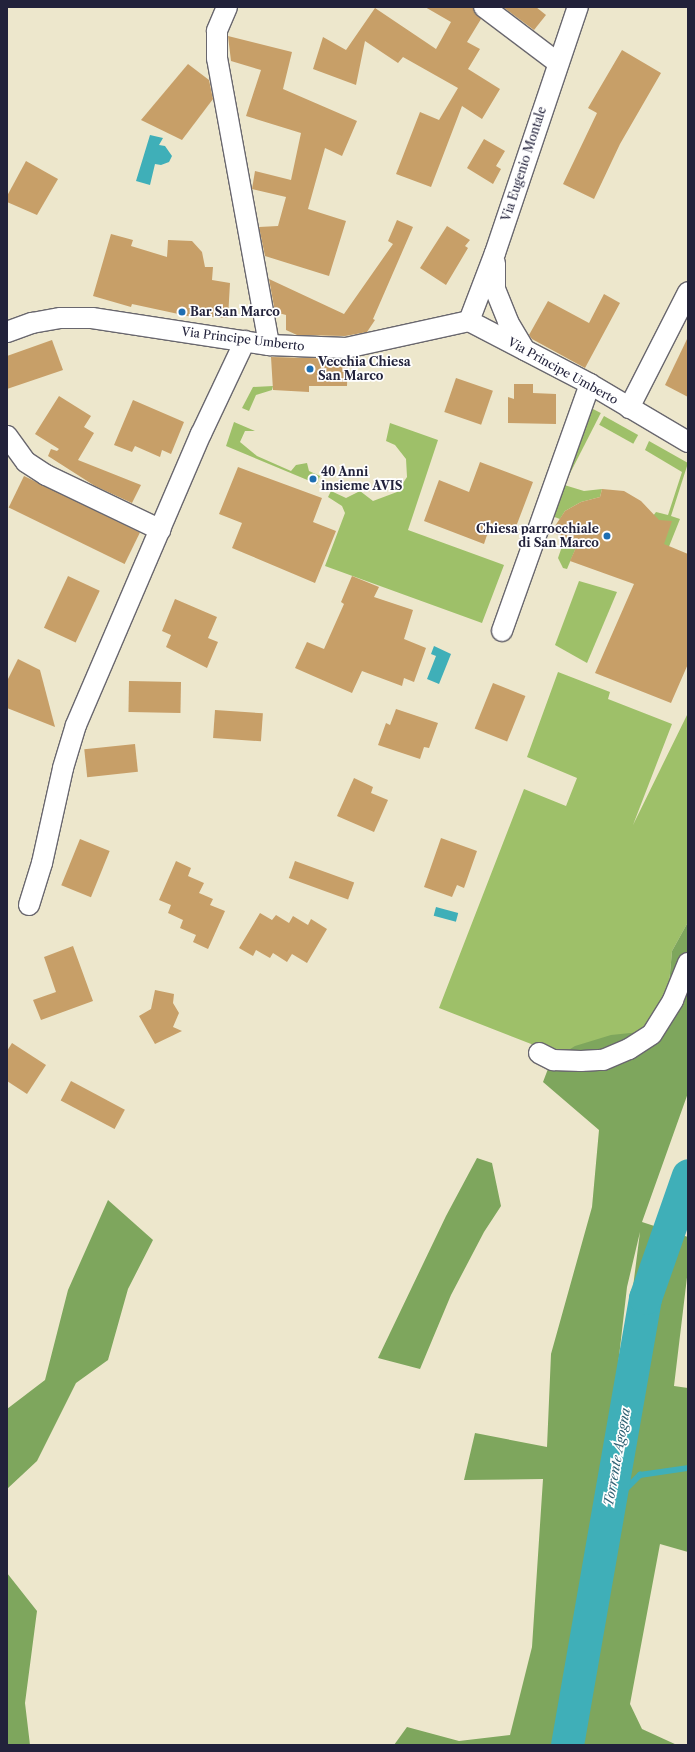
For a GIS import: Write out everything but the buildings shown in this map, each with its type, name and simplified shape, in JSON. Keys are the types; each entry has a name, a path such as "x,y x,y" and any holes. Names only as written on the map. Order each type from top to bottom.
{"street":[{"path":"227,7 217,31 217,58 269,345"},
{"path":"484,7 558,64"},
{"name":"Via Eugenio Montale","path":"469,321 495,253 578,7"},
{"path":"495,253 495,289 508,322 525,350"},
{"path":"629,408 688,292"},
{"name":"Via Principe Umberto","path":"7,332 32,323 61,318 92,318 269,345 346,348 469,321 590,384 688,442"},
{"path":"30,905 42,863 63,768 76,725 94,679 161,530 201,434 245,341"},
{"path":"502,630 590,384"},
{"path":"7,436 26,462 46,475 161,530"},
{"path":"539,1053 553,1060 581,1061 603,1060 629,1049 652,1034 673,1000 688,963"}],"green space":[{"path":"273,386 272,390 256,395 249,411 242,408 253,387"},
{"path":"591,408 601,413 567,480 557,475"},
{"path":"604,416 638,435 633,444 599,425"},
{"path":"234,422 255,431 245,431 240,442 257,456 291,471 296,465 307,463 309,471 320,476 317,484 226,446"},
{"path":"390,423 438,440 408,530 504,565 482,623 325,566 345,513 342,506 328,497 331,491 346,498 360,491 373,501 397,492 407,477 406,459 395,445 386,441"},
{"path":"649,441 688,463 671,516 680,519 668,549 654,543 653,516 656,512 668,515 682,472 645,450"},
{"path":"561,484 584,491 602,489 600,497 581,502 565,511 560,519 549,515"},
{"path":"565,538 578,543 567,569 563,568 558,558"},
{"path":"579,581 617,592 587,663 555,645"},
{"path":"558,672 610,692 608,699 672,724 633,825 688,713 688,922 672,951 666,1017 640,1032 551,1061 544,1049 439,1008 524,789 566,806 577,778 527,757"},
{"path":"688,922 688,1093 642,1222 688,1237 688,1269 674,1386 688,1388 688,1552 660,1544 630,1704 642,1729 677,1745 581,1745 581,1725 605,1507 640,1232 627,1287 577,1723 577,1745 394,1745 407,1727 459,1741 510,1735 532,1647 543,1479 464,1480 475,1433 547,1447 551,1354 592,1207 599,1130 543,1082 551,1061 575,1046 611,1035 640,1032 666,1017 672,951"},
{"path":"477,1158 492,1163 501,1206 484,1232 451,1295 420,1369 378,1358 446,1216"},
{"path":"108,1200 153,1240 128,1289 108,1360 76,1383 37,1461 7,1489 7,1409 45,1380 68,1290"},
{"path":"7,1573 37,1611 25,1703 30,1745 7,1745"}],"water":[{"path":"150,135 163,138 159,145 165,146 172,156 169,162 161,165 155,164 150,185 136,181"},
{"path":"434,646 451,654 439,684 427,679 436,656 431,654"},
{"path":"436,907 458,913 456,922 434,916"}],"waterway":[{"name":"Torrente Agogna","path":"567,1745 645,1298 688,1175"},
{"path":"609,1506 640,1475 688,1468"}],"place":[{"name":"Bar San Marco","path":"182,312"},
{"name":"Vecchia Chiesa San Marco","path":"310,369"},
{"name":"40 Anni insieme AVIS","path":"313,479"},
{"name":"Chiesa parrocchiale di San Marco","path":"607,536"}]}
